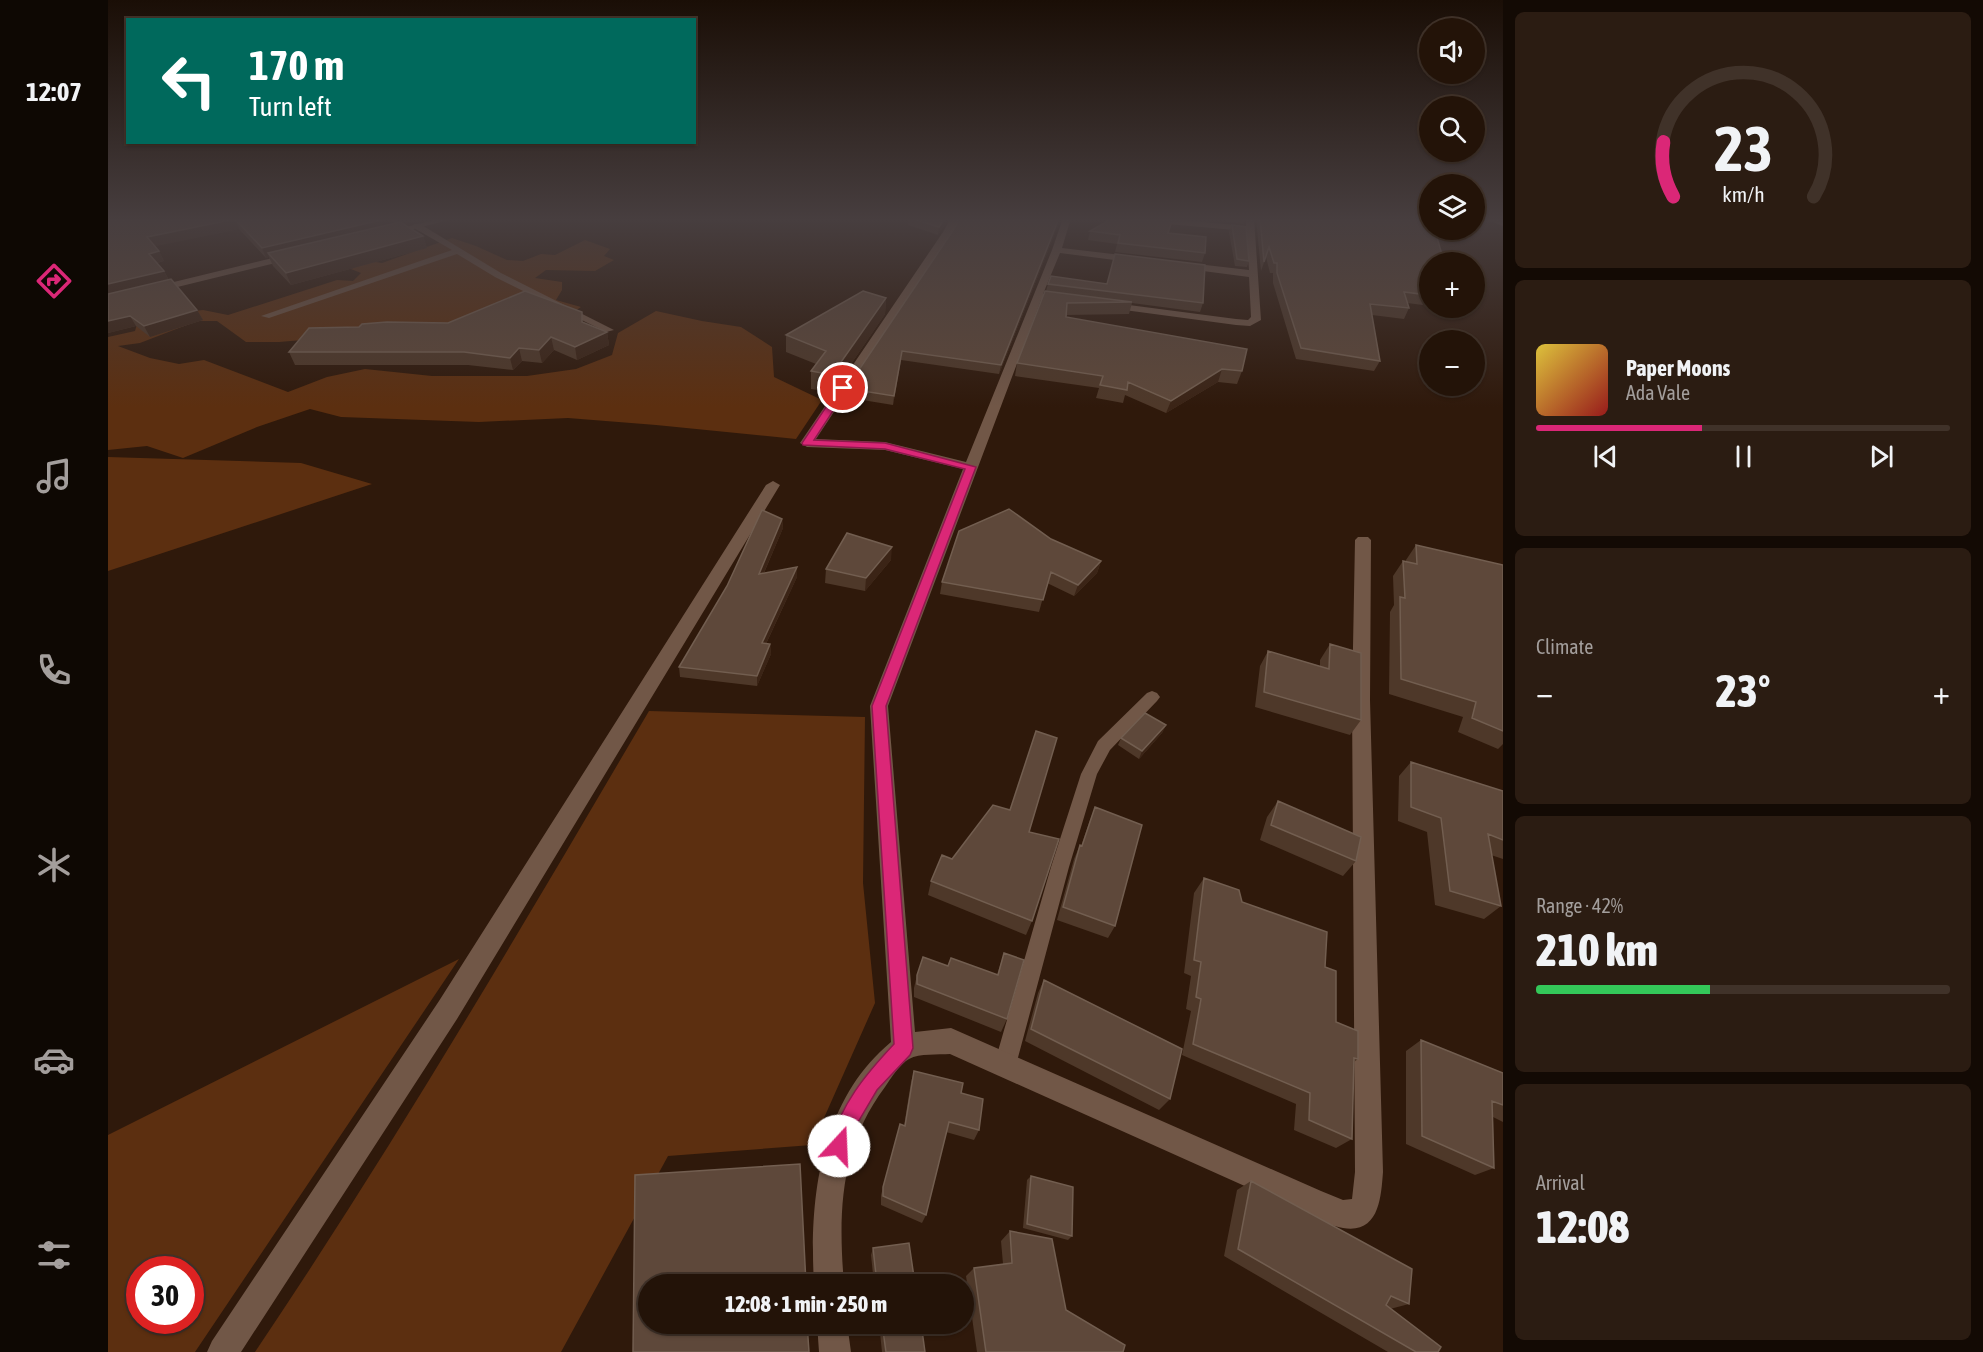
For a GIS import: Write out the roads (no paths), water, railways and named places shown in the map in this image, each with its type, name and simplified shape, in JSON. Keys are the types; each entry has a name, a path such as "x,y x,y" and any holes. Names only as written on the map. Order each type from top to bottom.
{"street":[{"path":"108,301 191,281"},
{"path":"915,281 807,443 885,446 971,467"},
{"path":"904,1048 879,706 1043,281"},
{"path":"1095,304 1250,323 1257,318 1254,281"},
{"path":"1037,296 1060,299"},
{"path":"223,1352 448,1010 773,485"},
{"path":"829,1274 826,1212 833,1167 845,1125 870,1083 904,1048 951,1041 1317,1204 1343,1214 1360,1212 1367,1199 1369,1172 1361,700 1363,540"},
{"path":"833,1334 835,1352"}],"lane":[{"path":"266,316 369,281"},
{"path":"510,281 609,330"},
{"path":"1005,1065 1060,867 1089,774 1104,746 1152,697"}]}
